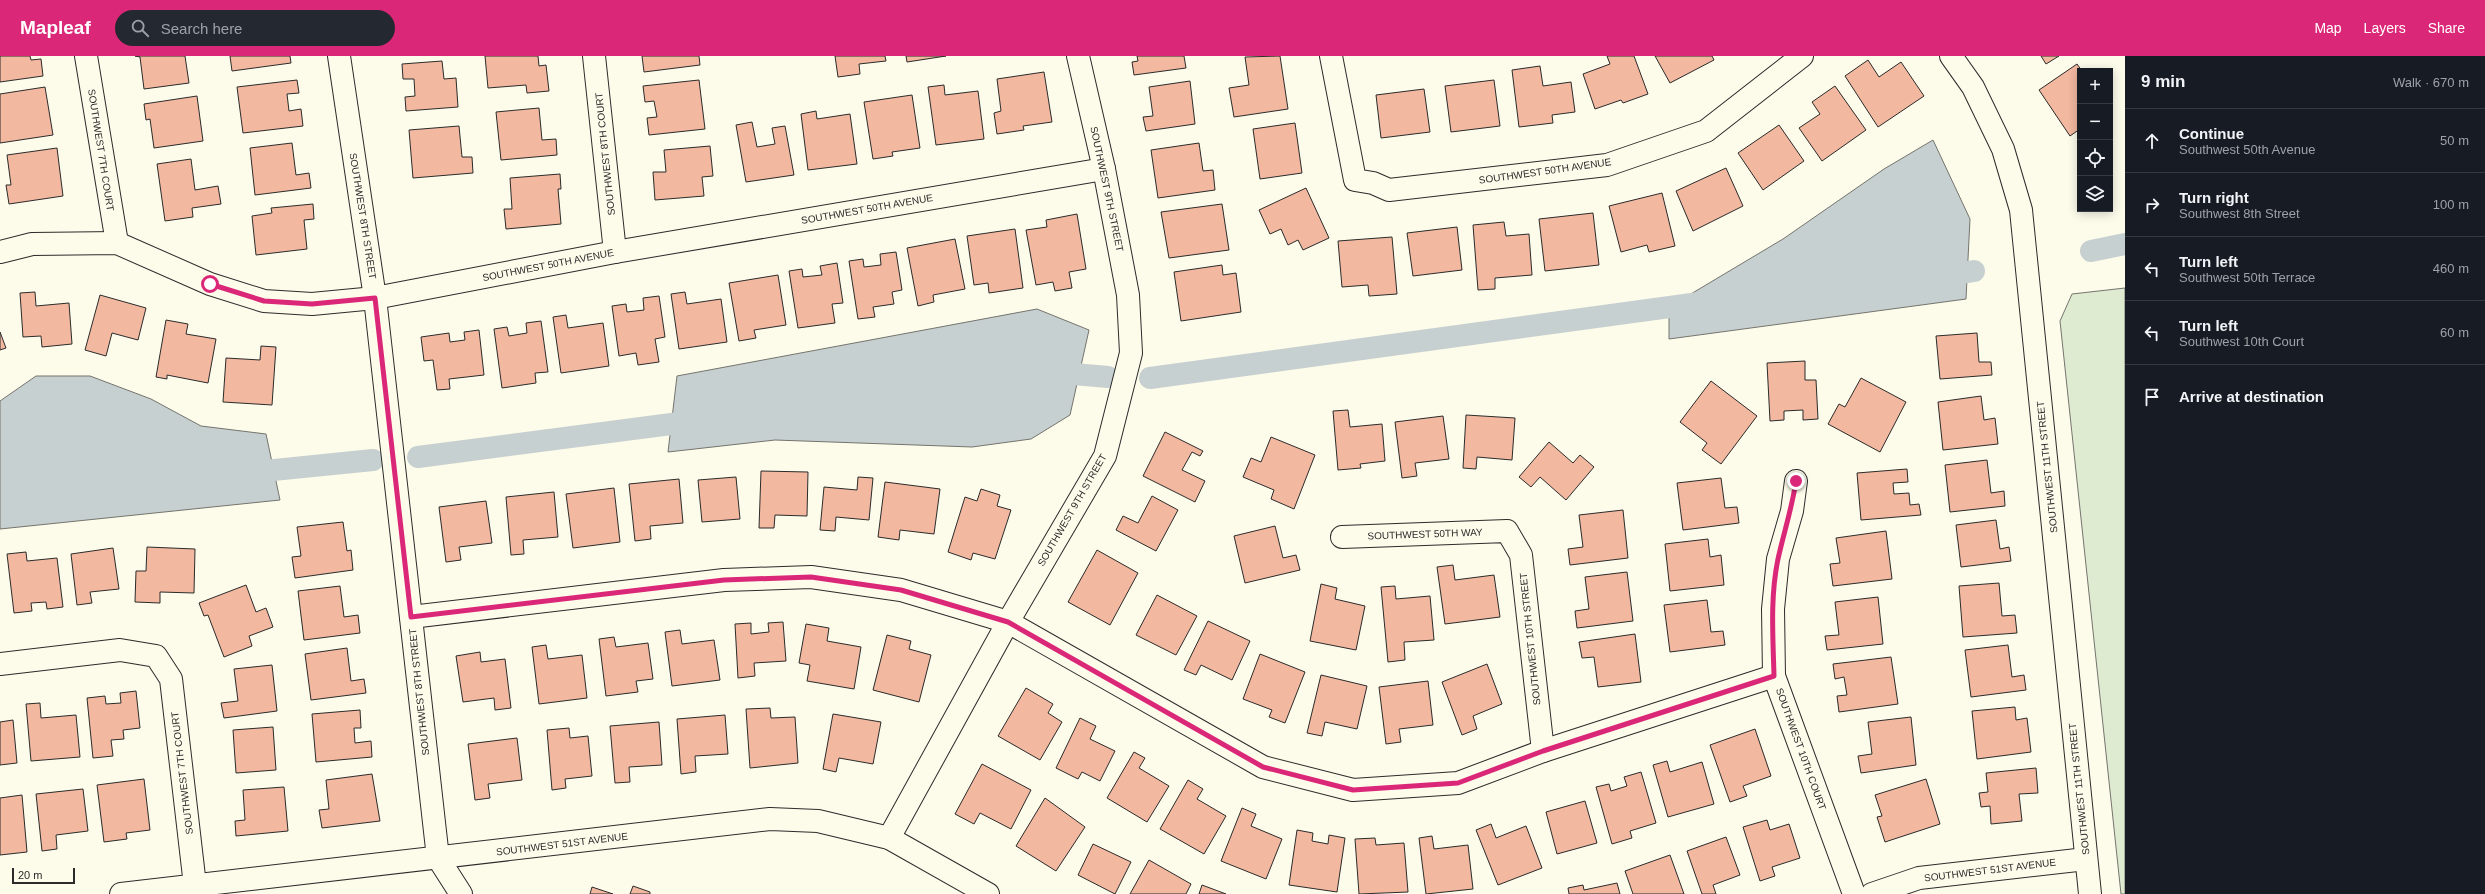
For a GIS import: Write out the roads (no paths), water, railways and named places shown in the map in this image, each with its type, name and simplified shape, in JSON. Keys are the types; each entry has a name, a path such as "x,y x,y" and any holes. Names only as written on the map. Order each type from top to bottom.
{"street":[{"name":"SOUTHWEST 7TH COURT","path":"86,56 116,244"},
{"name":"SOUTHWEST 8TH STREET","path":"339,56 375,298 438,858 461,894"},
{"name":"SOUTHWEST 8TH COURT","path":"594,56 615,252"},
{"name":"SOUTHWEST 9TH STREET","path":"889,838 1008,622 1105,456 1131,353 1128,295 1104,169 1078,56"},
{"name":"SOUTHWEST 50TH AVENUE","path":"1330,56 1355,180 1373,183 1389,190 1607,165 1706,131 1802,56"},
{"name":"SOUTHWEST 11TH STREET","path":"1950,56 1973,87 2003,148 2020,210 2090,894"},
{"name":"SOUTHWEST 50TH AVENUE","path":"0,252 32,244 116,244 210,284 264,301 312,304 375,298 615,252 1104,169"},
{"name":"SOUTHWEST 10TH COURT","path":"1796,481 1792,511 1778,559 1772,609 1774,676 1854,894"},
{"name":"SOUTHWEST 50TH WAY","path":"1342,537 1507,530"},
{"name":"SOUTHWEST 10TH STREET","path":"1507,530 1521,555 1543,751"},
{"path":"411,617 724,580 811,577 901,590 1008,622 1263,767 1353,790 1458,783 1543,751 1774,676"},
{"name":"SOUTHWEST 7TH COURT","path":"0,664 120,650 156,656 171,679 196,889"},
{"name":"SOUTHWEST 51ST AVENUE","path":"121,894 196,889 438,858 770,819 818,821 889,838 988,894"},
{"name":"SOUTHWEST 51ST AVENUE","path":"1872,894 1918,878 2086,859"}],"waterway":[{"path":"2091,251 2125,244"},
{"path":"1938,277 1974,271"},
{"path":"1150,378 1699,303"},
{"path":"1050,374 1062,373 1108,377"},
{"path":"418,457 702,420"},
{"path":"244,473 373,460"}]}
